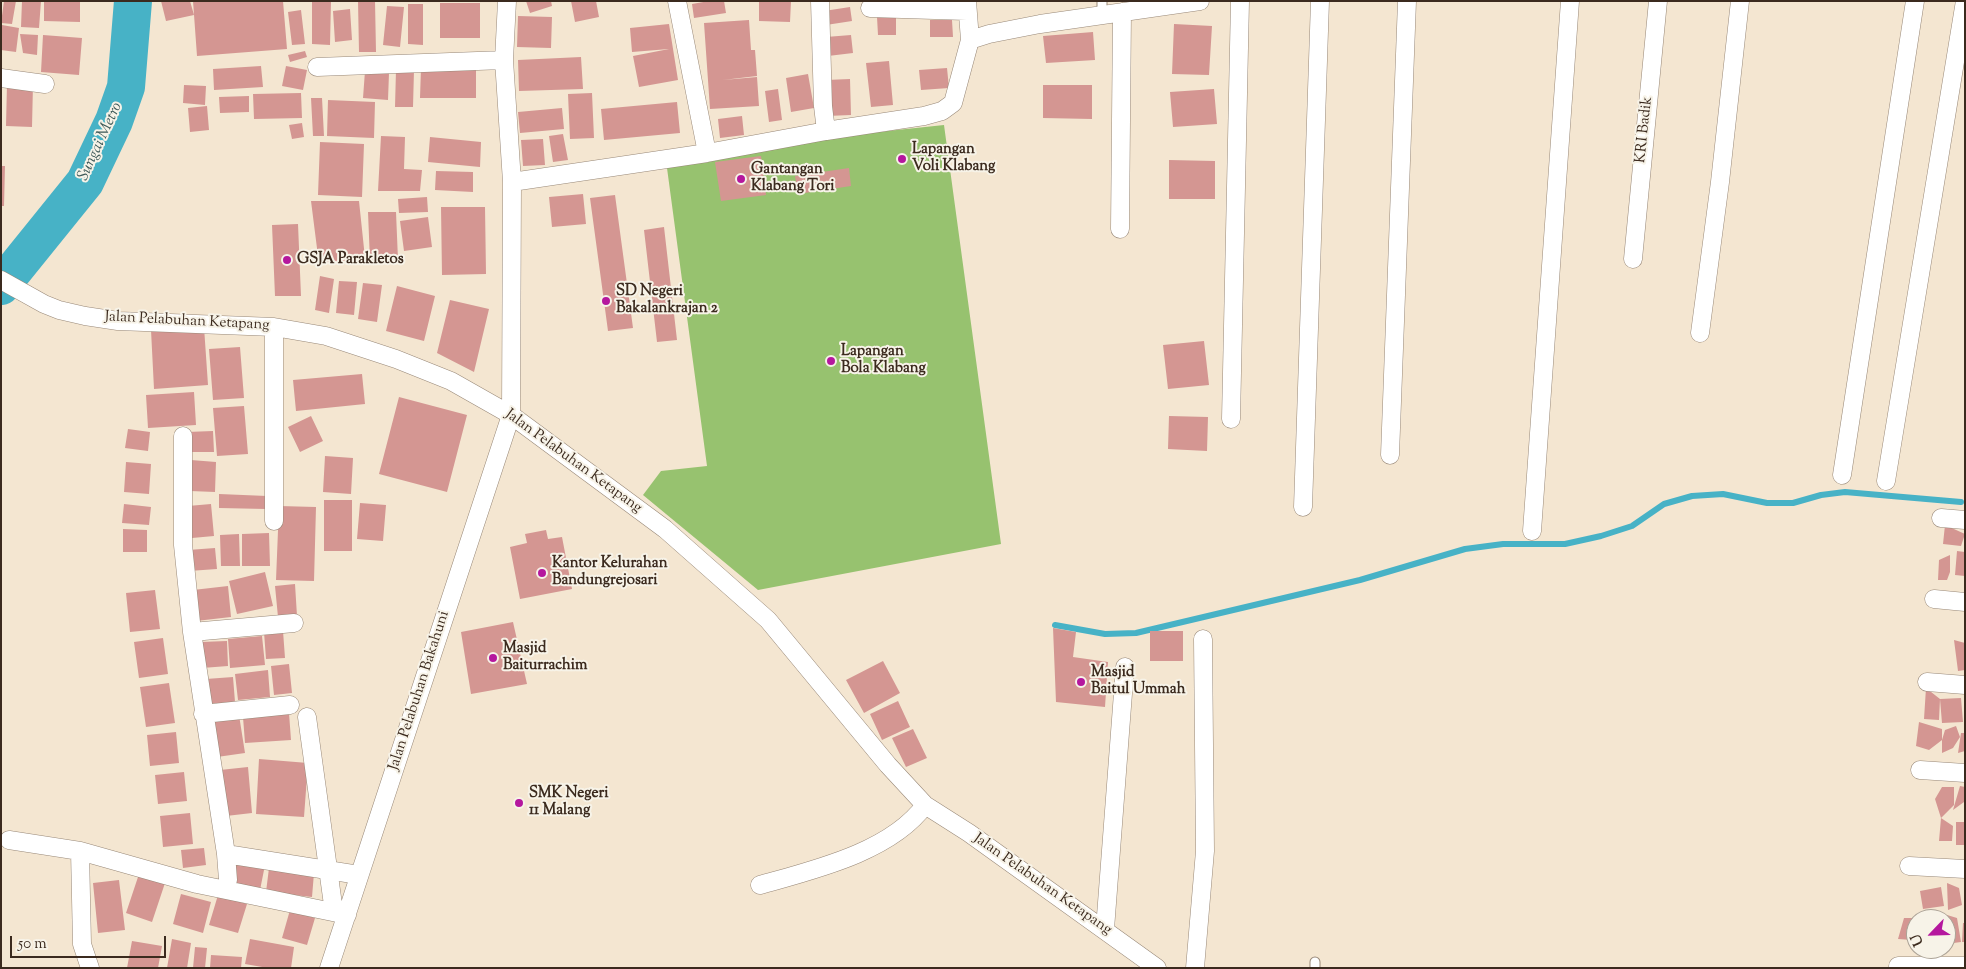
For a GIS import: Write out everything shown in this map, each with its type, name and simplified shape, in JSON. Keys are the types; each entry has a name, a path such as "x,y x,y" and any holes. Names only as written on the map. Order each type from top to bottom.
{"street":[{"name":"Jalan Pelabuhan Bakahuni","path":"329,968 340,913 359,875 511,414 512,182 504,60 506,1"},
{"path":"677,1 708,153"},
{"path":"820,1 823,106 826,131"},
{"path":"970,40 1102,8 1122,12 1200,1"},
{"path":"1231,419 1240,1"},
{"path":"1303,507 1320,1"},
{"path":"1390,455 1407,1"},
{"path":"1532,531 1570,1"},
{"name":"KRI Badik","path":"1633,259 1658,1"},
{"path":"1700,333 1720,182 1740,1"},
{"path":"1842,475 1915,1"},
{"path":"1886,481 1965,1"},
{"path":"512,182 708,153 826,131 924,116 942,111 953,103 970,40 967,6 870,8"},
{"path":"1120,229 1122,12"},
{"path":"317,67 504,60"},
{"path":"1,78 45,84"},
{"name":"Jalan Pelabuhan Ketapang","path":"1,280 44,304 67,312 118,321 274,327 326,336 396,359 451,381 511,414 665,529 761,613 925,806 969,834 1106,929 1157,968"},
{"path":"274,327 274,521"},
{"path":"183,436 183,545 203,714 226,854 228,880"},
{"path":"1941,518 1965,520"},
{"path":"1934,599 1965,602"},
{"path":"192,632 294,623"},
{"path":"1195,968 1205,851 1203,639"},
{"path":"1106,929 1125,668"},
{"path":"1927,682 1965,685"},
{"path":"203,714 290,705"},
{"path":"9,840 80,852 197,884 340,913 327,869 307,717"},
{"path":"1920,770 1965,774"},
{"path":"760,885 823,867 860,852 890,837 918,816 925,806"},
{"path":"80,852 82,944 90,968"},
{"path":"226,854 359,875"},
{"path":"1908,866 1965,869"},
{"path":"1898,966 1965,966"}],"green space":[{"path":"944,125 1001,544 758,590 643,495 661,471 707,466 667,168 859,134"}],"building":[{"path":"4,1 16,1 12,24 1,23"},
{"path":"22,1 41,1 39,28 21,27"},
{"path":"44,1 80,1 80,22 44,21"},
{"path":"161,1 190,1 194,15 166,21"},
{"path":"193,1 283,1 287,49 197,56"},
{"path":"312,1 331,1 330,45 312,44"},
{"path":"358,1 375,1 376,52 359,52"},
{"path":"526,1 551,1 552,6 530,13"},
{"path":"571,1 596,1 599,17 575,22"},
{"path":"724,1 726,13 694,18 692,4"},
{"path":"759,1 791,1 790,22 759,21"},
{"path":"440,3 480,3 480,38 440,38"},
{"path":"408,4 423,4 423,45 408,44"},
{"path":"387,6 404,7 400,47 383,45"},
{"path":"850,7 852,21 826,25 824,11"},
{"path":"350,9 352,40 335,42 333,11"},
{"path":"301,10 305,44 292,45 288,12"},
{"path":"518,16 552,17 551,48 517,47"},
{"path":"877,17 896,17 896,35 878,35"},
{"path":"749,20 751,50 755,50 757,76 723,80 757,77 759,106 710,109 704,23"},
{"path":"930,20 952,20 953,37 930,37"},
{"path":"669,24 678,80 639,87 633,56 669,49 632,52 630,28"},
{"path":"1174,24 1212,26 1209,75 1172,74"},
{"path":"2,25 19,28 16,52 1,50"},
{"path":"1093,32 1095,60 1046,63 1043,36"},
{"path":"20,34 38,35 37,55 23,53"},
{"path":"43,35 82,38 79,75 41,72"},
{"path":"851,35 853,53 828,56 826,37"},
{"path":"305,51 307,57 290,62 288,55"},
{"path":"581,57 583,89 519,91 518,60"},
{"path":"889,61 893,105 871,107 866,63"},
{"path":"261,66 263,87 214,90 213,69"},
{"path":"286,66 307,70 303,90 282,86"},
{"path":"421,68 476,69 476,98 420,98"},
{"path":"947,68 949,88 921,90 919,70"},
{"path":"396,70 414,70 413,107 395,107"},
{"path":"365,71 389,73 388,100 363,98"},
{"path":"808,74 814,108 791,112 786,78"},
{"path":"850,79 851,115 827,116 826,80"},
{"path":"7,84 33,84 32,127 6,126"},
{"path":"184,85 206,86 205,105 183,103"},
{"path":"1043,85 1092,85 1092,119 1043,118"},
{"path":"778,89 782,120 769,122 765,91"},
{"path":"1214,89 1217,124 1173,127 1170,92"},
{"path":"301,93 302,118 254,119 253,94"},
{"path":"592,93 594,138 570,139 568,94"},
{"path":"249,96 249,112 220,113 219,97"},
{"path":"311,98 322,98 324,136 313,136"},
{"path":"328,100 375,102 374,138 327,136"},
{"path":"677,102 680,133 604,140 601,109"},
{"path":"207,106 209,130 190,132 188,108"},
{"path":"562,108 564,129 520,133 518,112"},
{"path":"742,116 744,135 720,138 718,119"},
{"path":"302,123 304,137 292,139 289,125"},
{"path":"563,134 568,160 553,162 549,136"},
{"path":"381,136 405,137 404,169 422,170 420,191 378,191"},
{"path":"430,137 481,142 480,167 428,162"},
{"path":"543,139 545,165 523,166 521,140"},
{"path":"320,142 364,144 362,197 318,195"},
{"name":"Gantangan Klabang Tori","path":"761,156 766,195 721,201 715,162"},
{"path":"1169,160 1215,161 1215,199 1169,199"},
{"path":"1,166 5,166 4,206 1,206"},
{"path":"849,168 851,186 798,194 795,176"},
{"path":"436,171 473,172 473,192 435,190"},
{"path":"583,194 586,224 552,227 549,197"},
{"path":"615,195 633,328 608,331 590,198"},
{"path":"427,197 428,212 399,213 398,199"},
{"path":"311,201 359,201 365,258 319,264"},
{"path":"441,207 485,207 486,274 442,275"},
{"path":"368,212 396,212 398,260 370,261"},
{"path":"428,217 432,247 404,251 400,221"},
{"name":"GSJA Parakletos","path":"298,224 301,296 275,296 272,225"},
{"path":"664,227 677,340 657,342 644,230"},
{"path":"320,276 334,279 329,313 315,310"},
{"path":"339,281 357,282 354,315 336,313"},
{"path":"363,283 382,285 377,322 358,319"},
{"path":"397,286 435,296 424,341 386,331"},
{"path":"450,300 489,309 474,372 437,353"},
{"path":"204,327 208,385 154,389 151,330"},
{"path":"1204,341 1209,385 1168,389 1163,345"},
{"path":"240,347 244,398 213,400 209,349"},
{"path":"362,374 365,404 296,411 293,380"},
{"path":"194,392 196,425 148,428 146,395"},
{"path":"399,397 467,415 447,492 379,474"},
{"path":"244,406 248,454 217,456 213,408"},
{"path":"311,416 323,441 300,452 288,427"},
{"path":"1169,416 1208,417 1207,451 1168,449"},
{"path":"128,429 150,432 148,451 125,448"},
{"path":"213,431 214,452 188,452 187,432"},
{"path":"325,456 353,458 351,494 323,492"},
{"path":"191,460 216,462 215,492 190,491"},
{"path":"126,462 151,464 149,494 124,492"},
{"path":"219,494 267,496 266,509 219,508"},
{"path":"324,500 352,500 352,551 324,551"},
{"path":"360,503 386,505 383,541 357,539"},
{"path":"124,504 151,507 149,525 122,523"},
{"path":"211,504 214,536 192,538 188,506"},
{"path":"279,506 316,507 314,581 276,580"},
{"path":"1945,525 1965,534 1961,546 1943,544"},
{"path":"123,529 147,530 147,552 123,552"},
{"name":"Kantor Kelurahan Bandungrejosari","path":"546,530 548,539 562,537 572,589 520,599 510,547 527,543 525,534"},
{"path":"269,533 270,566 242,566 242,534"},
{"path":"239,534 240,566 221,566 220,535"},
{"path":"215,548 217,569 189,571 188,550"},
{"path":"1957,551 1965,552 1965,576 1955,575"},
{"path":"1950,555 1950,572 1947,580 1938,580 1939,560"},
{"path":"265,572 273,606 237,614 229,581"},
{"path":"295,584 297,616 278,617 275,586"},
{"path":"228,586 231,617 196,621 193,590"},
{"path":"155,590 160,629 130,632 126,593"},
{"name":"Masjid Baiturrachim","path":"513,622 527,684 471,694 461,632"},
{"name":"Masjid Baitul Ummah","path":"1053,628 1076,632 1073,657 1108,662 1105,707 1056,702"},
{"path":"283,631 285,658 266,659 264,632"},
{"path":"1150,631 1183,631 1183,661 1150,661"},
{"path":"262,636 265,665 230,668 228,639"},
{"path":"163,638 168,674 139,678 134,642"},
{"path":"1954,640 1965,643 1965,670 1958,671"},
{"path":"227,641 228,666 202,668 201,642"},
{"path":"883,661 900,693 864,713 846,680"},
{"path":"289,664 292,693 274,695 271,666"},
{"path":"268,670 270,697 238,700 235,674"},
{"path":"233,677 235,702 208,704 206,679"},
{"path":"169,683 175,723 146,727 140,687"},
{"path":"1926,688 1940,699 1939,720 1924,719"},
{"path":"1961,698 1963,722 1942,723 1940,699"},
{"path":"898,701 910,727 882,740 870,714"},
{"path":"289,713 291,740 245,743 243,717"},
{"path":"239,715 245,753 217,757 211,720"},
{"path":"1919,722 1942,729 1942,740 1929,750 1916,746"},
{"path":"1956,726 1960,737 1953,748 1942,753 1942,740 1945,730"},
{"path":"913,729 927,758 906,767 892,738"},
{"path":"176,732 179,763 150,766 147,735"},
{"path":"1961,733 1965,733 1965,751 1958,753"},
{"path":"259,759 308,763 304,817 256,814"},
{"path":"248,767 252,813 226,816 220,770"},
{"path":"184,772 187,801 158,804 155,775"},
{"path":"1960,786 1965,787 1964,802 1953,810"},
{"path":"1942,787 1954,787 1954,805 1941,818 1935,799"},
{"path":"190,813 193,844 163,847 160,816"},
{"path":"1941,818 1953,826 1952,841 1939,841"},
{"path":"1956,822 1965,822 1965,845 1956,845"},
{"path":"204,848 206,865 183,868 181,850"},
{"path":"237,860 265,865 260,890 233,885"},
{"path":"269,868 314,873 312,897 266,892"},
{"path":"139,874 165,883 152,922 126,913"},
{"path":"119,880 125,930 98,933 93,883"},
{"path":"1947,883 1959,888 1962,905 1948,909"},
{"path":"1941,887 1944,906 1923,909 1920,891"},
{"path":"181,894 211,902 203,933 173,924"},
{"path":"218,895 247,904 238,933 209,925"},
{"path":"290,910 315,918 307,945 282,938"},
{"path":"1904,918 1906,918 1906,940 1898,939"},
{"path":"1956,918 1957,918 1961,942 1956,943"},
{"path":"1963,923 1965,923 1965,942 1962,942"},
{"path":"172,939 191,943 187,968 167,968"},
{"path":"250,939 294,947 291,968 268,968 245,964"},
{"path":"132,941 162,946 158,968 127,968"},
{"path":"195,947 207,948 205,968 193,968"},
{"path":"211,955 242,957 241,968 210,968"}],"waterway":[{"name":"Sungai Metro","path":"1,286 85,182 114,121 126,87 133,1"},
{"path":"1055,625 1105,634 1136,633 1360,580 1465,549 1503,544 1565,544 1601,536 1632,526 1664,504 1692,496 1723,494 1767,503 1793,503 1821,495 1845,492 1961,502"}],"place":[{"name":"Lapangan Voli Klabang","path":"902,159"},
{"name":"Gantangan Klabang Tori","path":"741,179"},
{"name":"GSJA Parakletos","path":"287,260"},
{"name":"SD Negeri Bakalankrajan 2","path":"606,301"},
{"name":"Lapangan Bola Klabang","path":"831,361"},
{"name":"Kantor Kelurahan Bandungrejosari","path":"542,573"},
{"name":"Masjid Baiturrachim","path":"493,658"},
{"name":"Masjid Baitul Ummah","path":"1081,682"},
{"name":"SMK Negeri 11 Malang","path":"519,803"}]}
